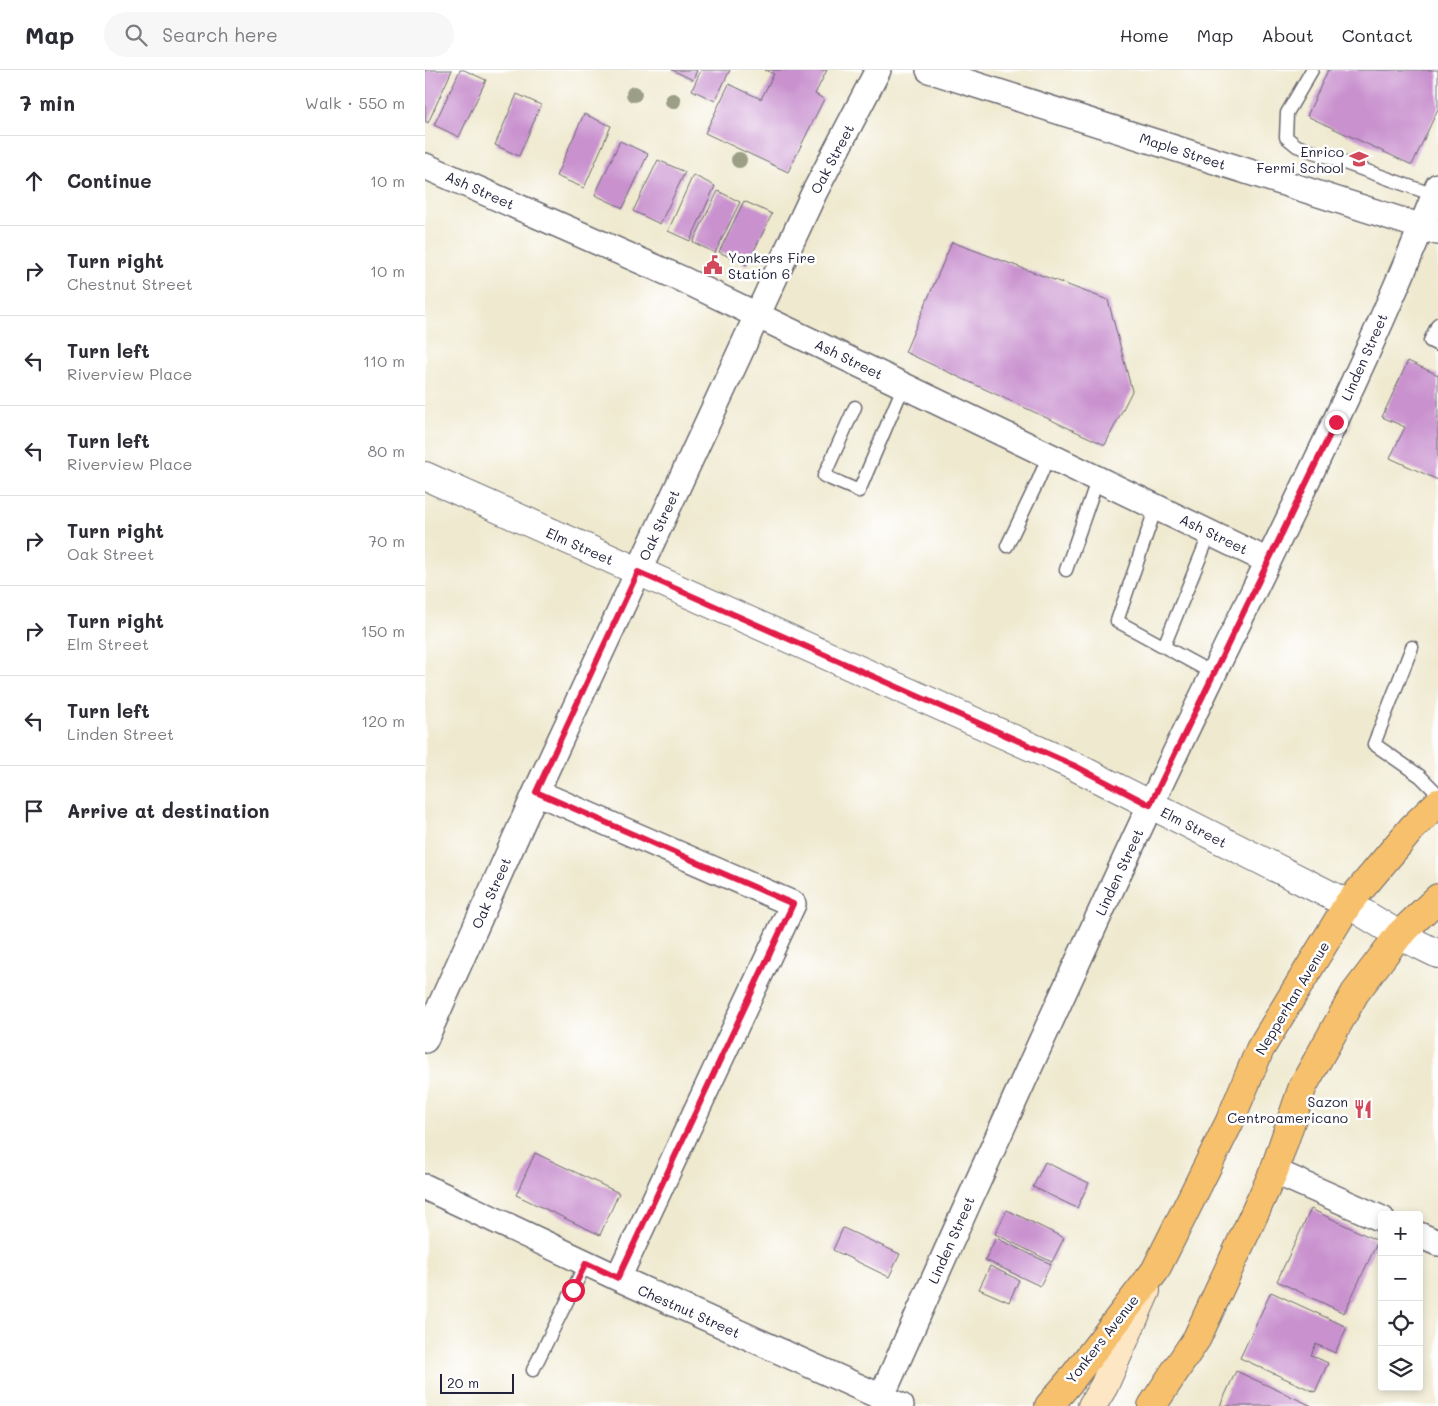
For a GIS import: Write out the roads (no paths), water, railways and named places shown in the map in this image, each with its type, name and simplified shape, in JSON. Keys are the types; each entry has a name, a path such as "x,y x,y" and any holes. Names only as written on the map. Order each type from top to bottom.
{"main road":[{"name":"Nepperhan Avenue","path":"1092,1406 1104,1386 1155,1271 1229,1123 1260,1049 1348,904 1413,827 1438,803"},
{"path":"1166,1406 1274,1171 1303,1086 1355,993 1399,935 1438,898"},
{"name":"Yonkers Avenue","path":"1049,1406 1155,1271"},
{"path":"1152,1406 1197,1338"}],"street":[{"name":"Oak Street","path":"425,1040 536,792 813,193 878,70"},
{"name":"Maple Street","path":"929,70 1430,229"},
{"name":"Ash Street","path":"425,166 684,280 1268,560"},
{"name":"Linden Street","path":"891,1402 986,1162 1150,805 1430,229 1436,190"},
{"name":"Elm Street","path":"425,476 1075,766 1348,904 1399,935 1438,954"},
{"path":"536,792 793,904 618,1278"},
{"path":"1274,1171 1378,1216"},
{"name":"Chestnut Street","path":"425,1187 618,1278 891,1402"},
{"path":"1423,1237 1438,1243"}],"lane":[{"path":"1312,70 1287,112 1286,137 1297,146 1436,190"},
{"path":"1438,324 1430,342 1438,345"},
{"path":"855,407 824,476 859,491 904,385"},
{"path":"1007,546 1049,455"},
{"path":"1066,570 1098,478"},
{"path":"1156,507 1117,621 1214,674"},
{"path":"1164,646 1210,533"},
{"path":"1412,647 1374,744 1420,776 1438,794"},
{"path":"533,1370 586,1263"}],"place":[{"name":"Enrico Fermi School","path":"1359,159"},
{"name":"Yonkers Fire Station 6","path":"713,265"},
{"name":"Sazon Centroamericano","path":"1363,1109"}]}
